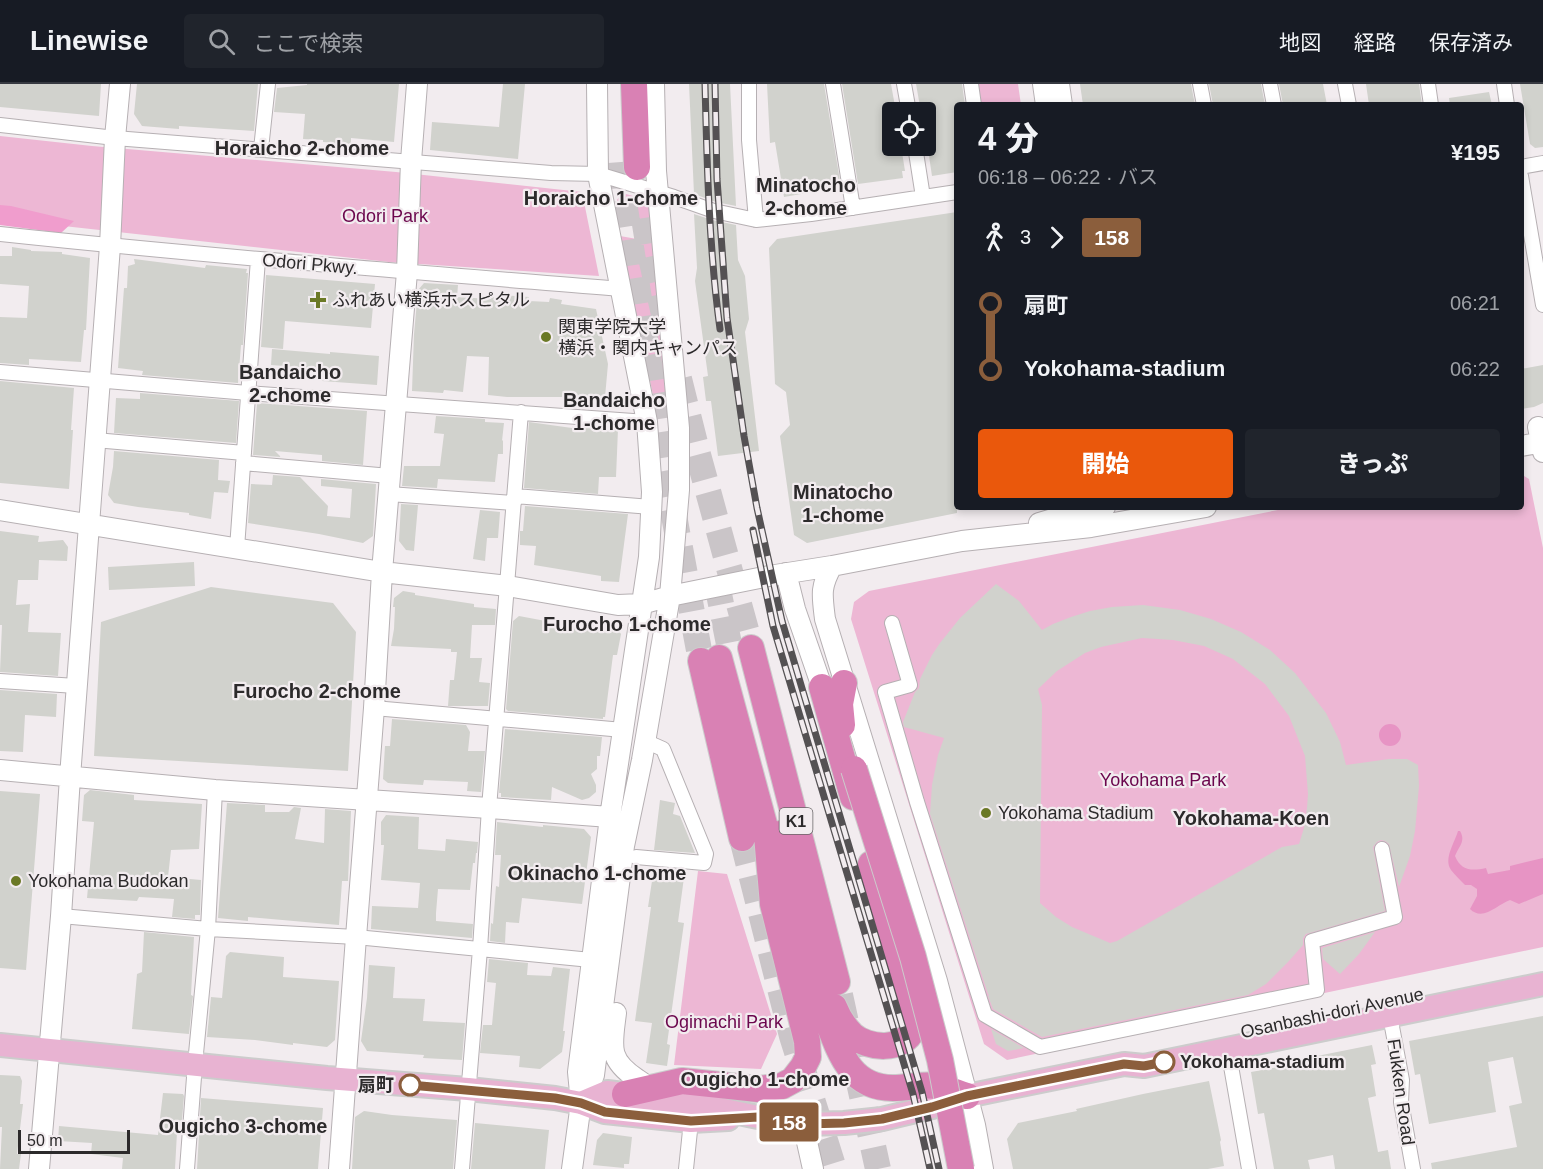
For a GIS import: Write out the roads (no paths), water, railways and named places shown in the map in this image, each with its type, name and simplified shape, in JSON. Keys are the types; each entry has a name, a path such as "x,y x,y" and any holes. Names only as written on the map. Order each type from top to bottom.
{"highway":[{"path":"619,84 629,164 634,84"},
{"path":"725,655 742,838"},
{"path":"725,655 804,925 829,1024 846,1065 856,1075 873,1084 891,1088 935,1086 967,1096"},
{"path":"627,1083 685,1101 782,1086 793,1080 808,1057 807,1041 774,904 767,835 725,655"},
{"name":"K1","path":"725,655 840,995"},
{"path":"833,685 854,769 913,957 940,1060 961,1169"},
{"path":"804,925 838,1017 852,1035 870,1045 889,1046 903,1041 914,1028 914,1015 833,685"},
{"path":"627,1083 650,1088 685,1101"}],"main road":[{"name":"Osanbashi-dori Avenue","path":"1124,1064 1140,1055 1543,968"},
{"name":"Osanbashi-dori Avenue","path":"0,1045 346,1080 555,1098 581,1103 605,1112 685,1101 803,1124 844,1123 882,1119 994,1090 1124,1064 1144,1066 1543,984"},
{"path":"581,1103 627,1083"}],"street":[{"path":"39,1169 61,916 120,84"},
{"path":"261,149 268,84"},
{"path":"339,1169 382,572 407,272 411,161 417,84"},
{"path":"572,1169 581,1103 578,1072 591,960 649,557 652,492 647,422 598,174 597,84"},
{"path":"581,1103 594,1075 624,846 644,751 670,596 679,490 679,428 656,171 654,84"},
{"path":"749,84 750,152 756,220"},
{"path":"833,84 853,208"},
{"path":"904,84 907,102"},
{"path":"971,84 974,102"},
{"path":"1043,84 1046,102"},
{"path":"1059,84 1062,102"},
{"path":"1200,84 1203,102"},
{"path":"1270,84 1273,102"},
{"path":"1345,84 1348,102"},
{"path":"1428,84 1431,102"},
{"path":"1504,84 1507,102"},
{"path":"0,125 115,138 598,174 714,211 756,220 794,217 954,192"},
{"path":"917,156 923,197"},
{"path":"1524,166 1543,163"},
{"path":"1524,194 1543,305"},
{"name":"Odori Pkwy.","path":"0,234 110,246 620,289"},
{"path":"237,548 258,259"},
{"path":"0,372 248,393 647,422"},
{"path":"462,1169 521,412"},
{"path":"1524,444 1538,437"},
{"path":"95,440 243,458 389,485 515,500 651,507"},
{"path":"0,510 382,572 508,586 618,605 642,604 670,596 786,573 1119,513 1162,510"},
{"path":"832,566 823,586 822,598 833,685"},
{"path":"786,573 795,609 833,685 937,981 975,1125 983,1169"},
{"path":"892,623 910,685 885,692 917,802 985,1015 1040,1047 1317,990 1312,941 1395,917 1382,849"},
{"path":"0,681 76,686"},
{"path":"374,708 623,730"},
{"path":"636,857 704,863 706,854 663,749 644,751"},
{"path":"627,1083 616,1061 613,1037 636,857 644,751"},
{"path":"0,770 215,790 610,818"},
{"path":"187,1169 208,929 215,790"},
{"path":"61,916 208,929 356,937 591,960"},
{"name":"Fukken Road","path":"1390,1016 1402,1080 1401,1102 1413,1169"},
{"path":"1228,1049 1249,1169"},
{"path":"685,1101 687,1169"},
{"path":"803,1124 813,1169"}],"tunnel":[{"path":"621,162 624,202 665,467 701,661"},
{"path":"644,218 664,314"},
{"path":"679,379 751,648"},
{"path":"716,579 731,654"},
{"path":"742,838 792,1036 834,1169"},
{"path":"840,995 878,1169"}],"railway":[{"path":"705,84 711,238 720,329"},
{"path":"715,84 717,179 727,318 757,508 782,621 922,1092 939,1169"},
{"path":"753,530 773,626 913,1094 930,1169"}],"place":[{"name":"ふれあい横浜ホスピタル","path":"318,300"},
{"name":"関東学院大学 横浜・関内キャンパス","path":"546,337"},
{"name":"Yokohama Stadium","path":"986,813"},
{"name":"Yokohama Budokan","path":"16,881"},
{"name":"Yokohama-stadium","path":"1164,1062"},
{"name":"扇町","path":"410,1085"}],"district":[{"name":"Horaicho 2-chome","path":"302,148"},
{"name":"Minatocho 2-chome","path":"806,196"},
{"name":"Horaicho 1-chome","path":"611,198"},
{"name":"Bandaicho 2-chome","path":"290,384"},
{"name":"Bandaicho 1-chome","path":"614,412"},
{"name":"Minatocho 1-chome","path":"843,504"},
{"name":"Furocho 1-chome","path":"627,624"},
{"name":"Furocho 2-chome","path":"317,691"},
{"name":"Yokohama-Koen","path":"1251,818"},
{"name":"Okinacho 1-chome","path":"597,873"},
{"name":"Ougicho 1-chome","path":"765,1079"},
{"name":"Ougicho 3-chome","path":"243,1126"}],"park label":[{"name":"Odori Park","path":"385,216"},
{"name":"Yokohama Park","path":"1163,780"},
{"name":"Ogimachi Park","path":"724,1022"}]}
